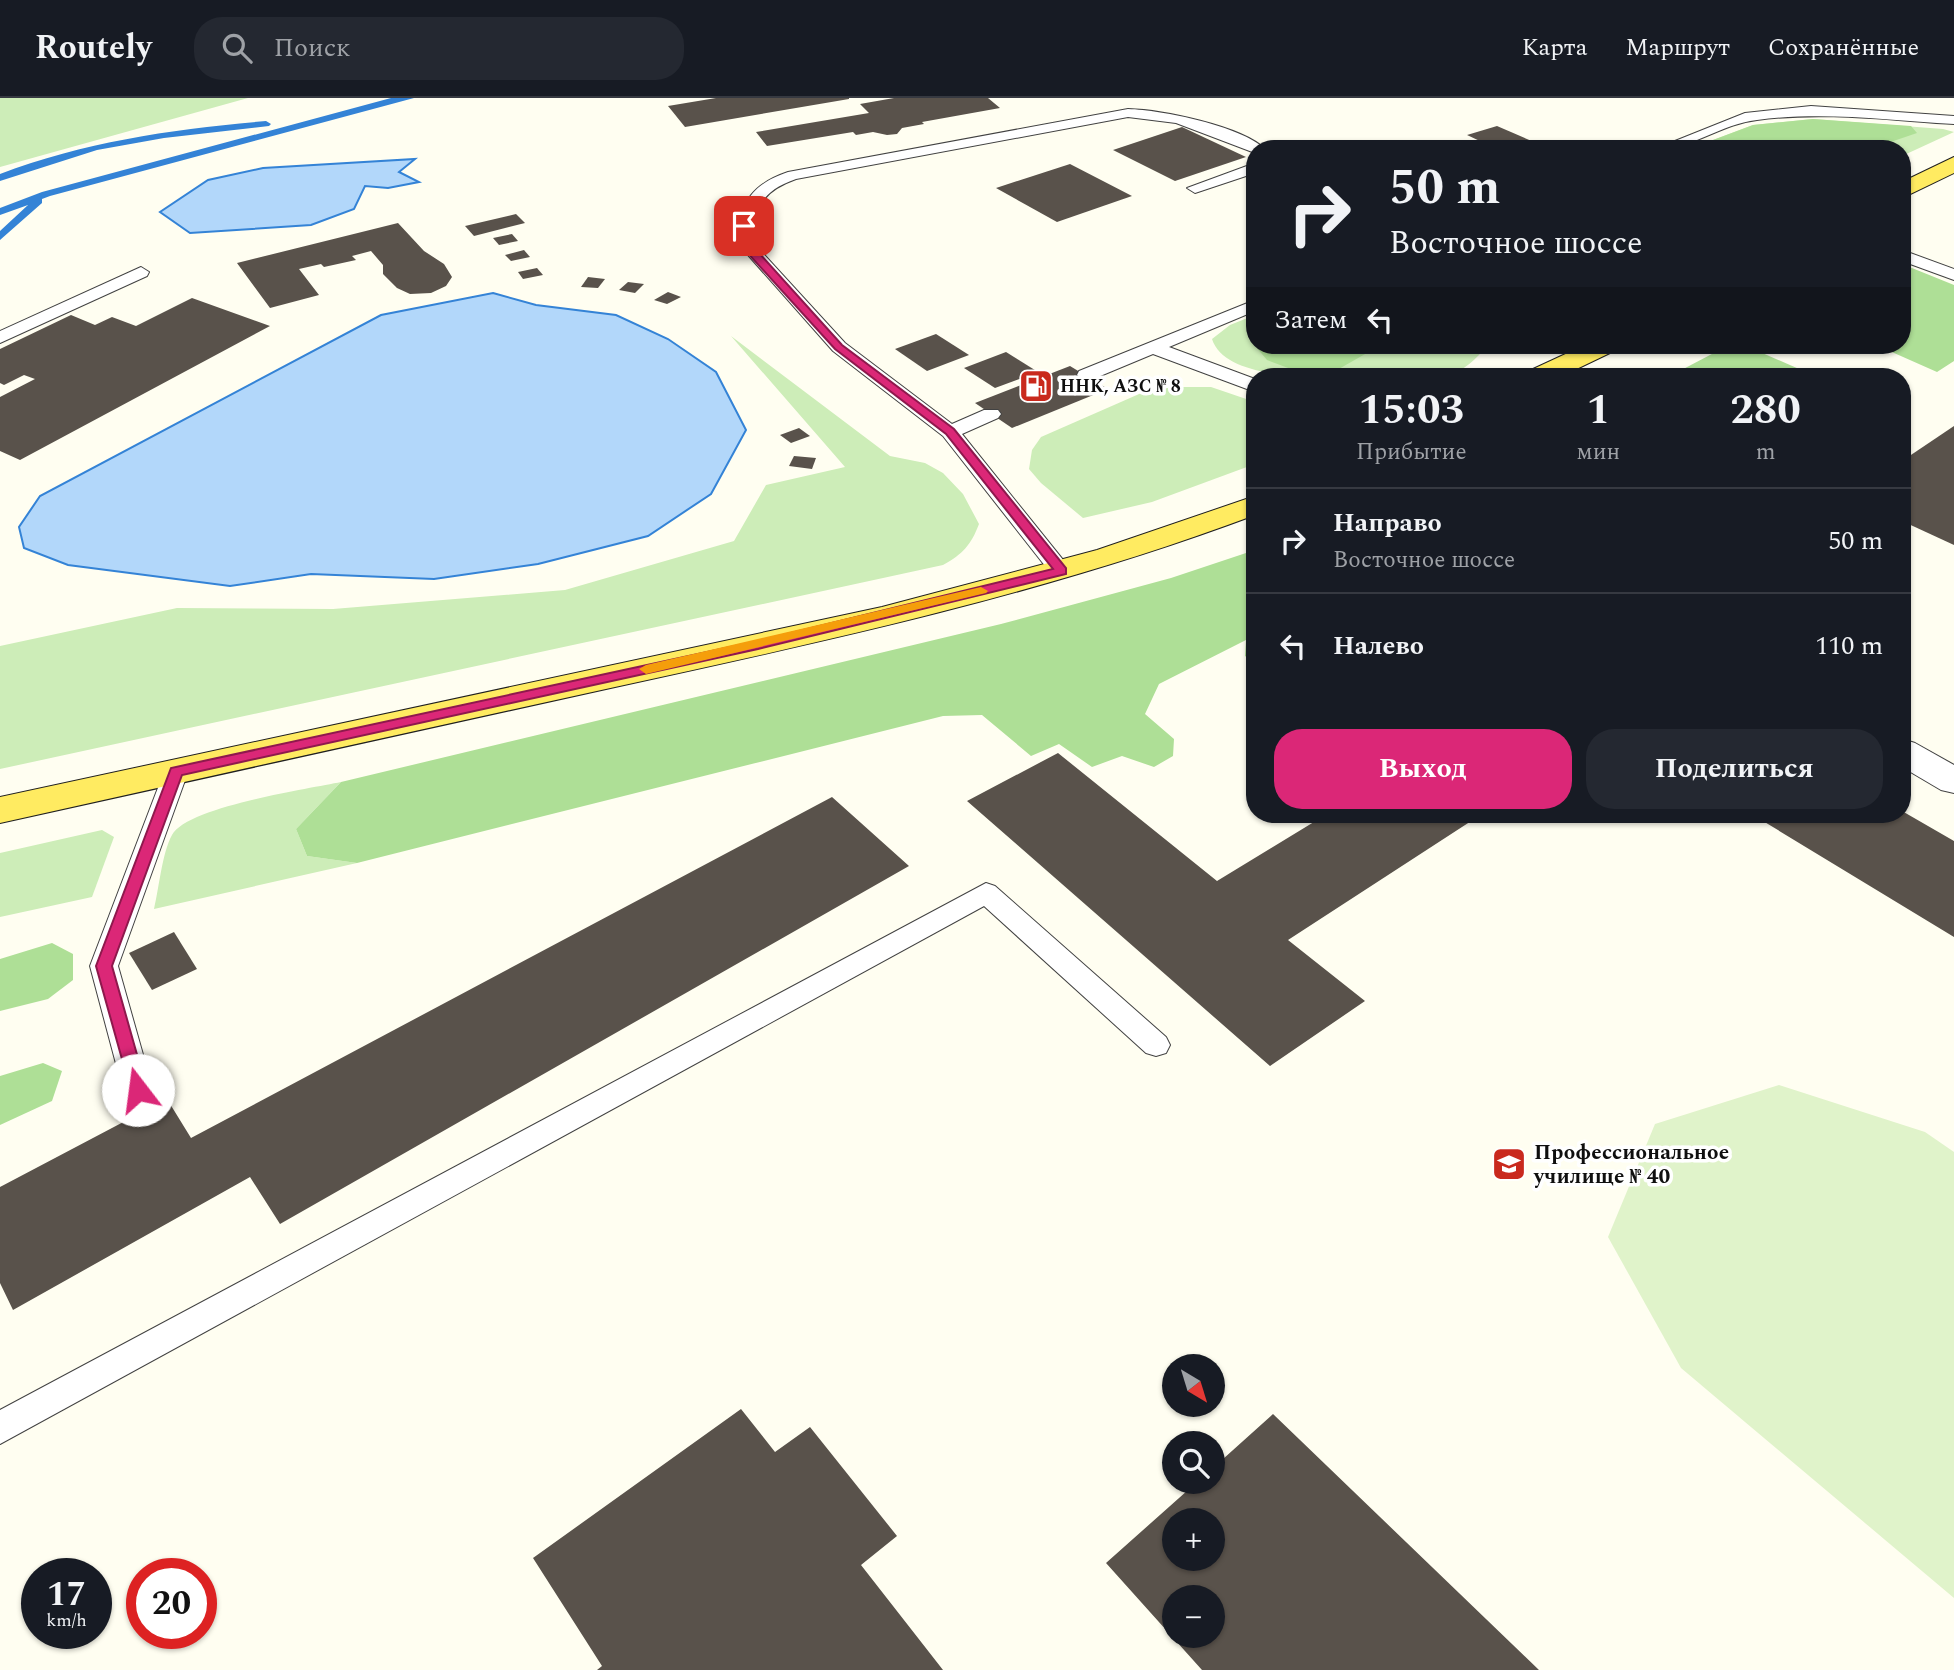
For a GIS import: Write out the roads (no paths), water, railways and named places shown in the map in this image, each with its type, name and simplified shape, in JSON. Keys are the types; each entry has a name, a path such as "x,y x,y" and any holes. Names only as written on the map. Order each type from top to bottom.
{"main road":[{"path":"1911,186 1954,164"},
{"path":"1558,368 1586,354"},
{"path":"0,810 758,645 1061,571 1197,528 1246,509"}],"street":[{"path":"1911,756 1954,781"}],"lane":[{"path":"1870,98 1899,114"},
{"path":"1686,140 1750,116 1811,110 1899,114 1954,120"},
{"path":"1061,571 950,432 839,347 747,246 740,237 752,200 761,188 793,175 1129,113 1167,114 1186,119 1246,144"},
{"path":"1195,188 1246,171"},
{"path":"1911,259 1954,275"},
{"path":"0,338 141,272"},
{"path":"1086,375 1246,309"},
{"path":"1152,347 1246,383"},
{"path":"950,432 991,414"},
{"path":"138,1090 104,966 176,772"},
{"path":"0,1428 986,892 1156,1045"}],"water":[{"path":"415,159 399,172 419,182 388,188 365,186 354,209 311,225 190,233 160,212 208,180 263,168"},
{"path":"493,293 536,305 616,315 668,339 716,372 746,430 711,494 648,536 538,564 434,579 311,574 230,586 68,565 24,548 19,527 40,496 381,315"}],"waterway":[{"path":"0,212 46,194 377,103 409,98"},
{"path":"0,178 64,155 130,140 266,124"},
{"path":"0,237 38,201"}],"place":[{"name":"ННК, АЗС № 8","path":"1036,386"},
{"name":"Профессиональное училище № 40","path":"1509,1164"}]}
